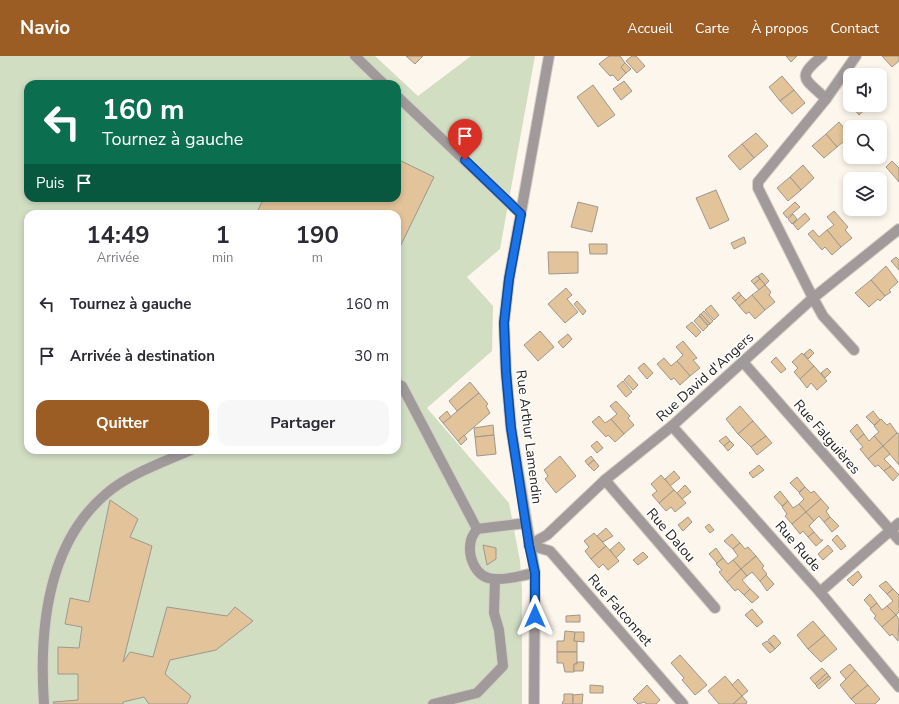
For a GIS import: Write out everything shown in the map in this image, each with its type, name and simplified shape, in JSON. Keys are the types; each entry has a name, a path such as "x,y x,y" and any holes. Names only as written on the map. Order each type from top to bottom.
{"street":[{"path":"355,56 380,80"},
{"name":"Rue Arthur Lamendin","path":"534,704 535,573 529,545 511,428 506,372 504,323 509,279 549,56"},
{"path":"822,56 807,68 805,73 806,78 826,99"},
{"path":"854,350 823,316 758,188 758,182 826,99 856,56"},
{"path":"401,100 521,214"},
{"name":"Rue David d'Angers","path":"529,545 547,535 605,480 672,426 813,298 899,229"},
{"name":"Rue Falguières","path":"743,362 899,540"},
{"path":"401,386 476,529"},
{"name":"Rue Rude","path":"672,426 820,592 899,687"},
{"path":"44,704 42,645 46,615 52,586 61,559 77,529 91,508 108,492 125,481 182,454"},
{"name":"Rue Dalou","path":"605,480 715,608"},
{"path":"476,529 526,522"},
{"path":"820,592 899,523"},
{"path":"476,529 471,540 470,554 474,566 483,577 495,579 535,573"},
{"name":"Rue Falconnet","path":"529,545 550,550 683,704"},
{"path":"433,704 477,694 503,666 499,630 494,613 495,579"}],"green space":[{"path":"0,56 375,56 401,80 24,80 24,202 401,202 401,80 418,96 471,56 535,56 500,249 467,277 493,306 492,351 427,408 509,503 520,561 522,590 522,704 0,704"}],"building":[{"path":"406,56 423,56 415,64"},
{"path":"609,56 620,56 625,63 621,67 626,73 618,81 613,75 610,76 599,64"},
{"path":"632,56 636,56 645,66 637,73 626,61"},
{"path":"786,56 797,56 791,62"},
{"path":"882,56 899,56 899,61 892,67"},
{"path":"625,63 631,69 626,73 621,67"},
{"path":"782,76 794,90 780,101 769,87"},
{"path":"624,81 632,91 621,100 613,89"},
{"path":"593,85 615,115 598,127 577,97"},
{"path":"794,90 805,103 792,114 780,101"},
{"path":"839,122 843,127 843,142 837,147 826,134"},
{"path":"756,133 768,146 754,158 742,144"},
{"path":"826,134 837,147 824,158 812,146"},
{"path":"742,144 754,158 740,170 728,156"},
{"path":"401,161 434,177 401,245 401,210 258,210 262,202 401,202"},
{"path":"892,161 899,168 899,182 886,167"},
{"path":"803,165 814,178 801,190 790,177"},
{"path":"790,177 801,190 788,201 777,188"},
{"path":"716,190 729,220 710,229 696,198"},
{"path":"578,202 598,207 592,232 571,227"},
{"path":"795,202 800,207 787,218 783,213"},
{"path":"834,211 848,227 845,230 852,238 841,247 827,230 834,225 827,217"},
{"path":"805,213 810,219 798,230 793,224"},
{"path":"793,214 797,219 792,224 788,219"},
{"path":"813,230 819,237 827,230 841,247 832,255 825,247 822,250 808,234"},
{"path":"744,237 746,243 734,249 731,243"},
{"path":"589,244 607,244 607,254 590,254"},
{"path":"548,252 578,252 578,273 549,274"},
{"path":"896,257 899,260 899,270 891,261"},
{"path":"886,266 898,282 889,290 891,292 885,296 871,280"},
{"path":"762,273 769,281 765,285 758,276"},
{"path":"757,276 760,279 754,284 751,281"},
{"path":"760,279 765,285 759,290 754,284"},
{"path":"871,280 885,296 880,301 878,299 869,307 855,293"},
{"path":"765,285 771,292 769,295 775,302 765,310 752,295"},
{"path":"566,288 572,295 567,299 578,312 565,323 548,304"},
{"path":"739,292 741,295 735,301 732,298"},
{"path":"741,295 746,300 739,306 735,301"},
{"path":"752,295 765,310 755,319 749,312 746,314 739,306"},
{"path":"577,301 586,311 583,315 574,304"},
{"path":"711,305 719,315 714,320 705,310"},
{"path":"704,311 713,321 710,324 701,314"},
{"path":"701,314 710,324 708,325 699,315"},
{"path":"699,316 708,326 703,331 694,321"},
{"path":"692,322 701,332 696,337 686,327"},
{"path":"540,331 554,347 538,361 524,345"},
{"path":"568,334 572,339 563,348 558,342"},
{"path":"683,341 697,358 693,360 700,368 690,376 677,361 683,355 676,347"},
{"path":"810,349 814,353 808,359 804,354"},
{"path":"802,353 814,366 800,379 794,372 798,368 792,362"},
{"path":"776,357 786,369 781,373 771,362"},
{"path":"664,358 671,366 677,361 690,376 680,385 674,378 671,380 657,364"},
{"path":"644,363 653,373 647,379 638,368"},
{"path":"814,366 827,381 817,390 811,383 807,388 800,379"},
{"path":"827,368 831,372 825,378 821,373"},
{"path":"629,375 638,385 633,390 624,380"},
{"path":"623,381 632,392 626,397 617,386"},
{"path":"470,382 479,393 457,411 449,401"},
{"path":"479,393 488,404 486,406 490,413 458,441 443,423"},
{"path":"616,401 630,416 628,418 634,425 624,434 611,419 617,414 610,406"},
{"path":"740,406 753,421 738,434 726,419"},
{"path":"447,411 451,417 443,423 439,418"},
{"path":"873,411 880,420 874,425 866,417"},
{"path":"599,416 605,423 611,419 624,434 615,442 608,435 606,437 592,422"},
{"path":"881,419 887,425 890,423 897,433 883,446 874,436 879,432 874,426"},
{"path":"753,421 766,436 751,447 738,434"},
{"path":"857,424 864,434 857,440 850,431"},
{"path":"493,425 494,435 475,437 474,428"},
{"path":"897,433 899,434 899,465 883,446"},
{"path":"864,434 869,441 874,436 883,446 868,459 860,449 863,447 857,440"},
{"path":"464,435 467,439 461,445 458,441"},
{"path":"494,435 496,454 477,456 475,437"},
{"path":"726,436 730,441 724,446 719,441"},
{"path":"766,436 772,443 757,455 751,447"},
{"path":"597,441 603,448 597,453 591,446"},
{"path":"730,441 734,445 728,451 724,446"},
{"path":"883,446 890,454 884,459 891,466 884,471 878,465 875,467 868,459"},
{"path":"560,456 576,476 556,493 545,479 548,476 544,470"},
{"path":"591,456 594,460 588,465 585,461"},
{"path":"594,460 599,466 594,471 588,465"},
{"path":"759,465 764,470 753,478 749,473"},
{"path":"891,466 899,474 893,481 884,471"},
{"path":"674,471 680,478 670,486 665,479"},
{"path":"661,475 674,490 659,503 652,495 657,491 651,484"},
{"path":"797,477 805,487 799,492 790,483"},
{"path":"685,485 691,492 682,499 677,493"},
{"path":"805,487 811,493 814,491 821,499 806,512 799,504 804,499 799,493"},
{"path":"674,490 686,503 675,512 671,507 666,511 659,503"},
{"path":"780,491 788,501 782,506 774,497"},
{"path":"821,499 829,508 826,511 830,517 824,522 819,516 814,521 806,512"},
{"path":"110,500 138,519 130,537 152,546 123,662 130,652 153,657 167,607 227,616 235,607 253,621 216,650 170,660 165,674 191,696 187,704 149,704 144,697 123,702 123,704 54,704 53,702 78,700 78,674 58,674 58,647 79,648 82,627 65,624 70,598 89,602"},
{"path":"788,501 793,508 799,504 806,512 792,524 785,516 787,514 782,507"},
{"path":"806,512 814,521 809,526 814,532 808,537 803,531 800,534 792,524"},
{"path":"688,517 692,522 683,531 678,525"},
{"path":"830,517 839,526 832,532 824,522"},
{"path":"709,524 714,530 710,533 705,527"},
{"path":"606,528 613,536 603,542 597,536"},
{"path":"814,532 821,540 823,540 816,546 808,537"},
{"path":"594,533 606,546 591,559 585,551 589,547 584,541"},
{"path":"732,534 740,543 733,549 724,541"},
{"path":"837,535 846,546 841,550 832,540"},
{"path":"619,542 625,549 616,558 610,550"},
{"path":"740,543 745,549 748,547 756,556 741,569 733,560 738,556 733,549"},
{"path":"483,545 496,548 496,559 487,565"},
{"path":"828,545 833,551 823,560 818,554"},
{"path":"606,546 619,561 608,570 603,564 599,568 591,559"},
{"path":"716,548 723,558 717,563 709,554"},
{"path":"643,552 648,557 638,565 633,560"},
{"path":"756,556 764,566 762,568 767,574 760,581 752,572 747,576 741,569"},
{"path":"723,558 728,564 733,560 741,569 727,582 719,572 722,570 716,564"},
{"path":"741,569 747,576 742,580 750,589 744,595 738,589 735,591 727,582"},
{"path":"858,571 862,577 853,586 847,580"},
{"path":"766,575 774,584 767,591 760,581"},
{"path":"886,581 893,589 887,594 879,586"},
{"path":"750,589 759,597 752,603 744,595"},
{"path":"893,589 899,595 899,612 896,615 887,606 893,601 887,594"},
{"path":"870,594 877,603 871,608 864,600"},
{"path":"877,603 882,610 887,606 896,615 882,627 874,618 876,616 870,609"},
{"path":"752,609 763,622 757,627 745,615"},
{"path":"580,615 580,622 566,622 566,616"},
{"path":"896,615 899,619 898,641 892,634 890,636 882,627"},
{"path":"813,621 825,635 808,649 797,635"},
{"path":"565,631 575,632 574,641 577,641 577,652 557,652 557,641 564,641"},
{"path":"575,632 584,632 584,642 574,641"},
{"path":"774,635 781,643 775,649 768,640"},
{"path":"825,635 837,649 821,662 808,649"},
{"path":"767,641 775,649 770,653 762,644"},
{"path":"557,652 577,652 577,664 574,664 574,672 565,672 563,663 557,663"},
{"path":"680,655 707,685 695,695 682,680 684,678 671,663"},
{"path":"577,662 584,662 583,671 574,671 574,664 577,664"},
{"path":"850,664 855,670 846,679 840,672"},
{"path":"822,668 827,673 815,684 810,678"},
{"path":"855,670 868,685 851,699 840,685"},
{"path":"827,673 829,676 817,686 815,684"},
{"path":"725,676 742,696 733,704 719,704 708,691"},
{"path":"829,676 831,678 819,689 816,686"},
{"path":"738,679 748,691 742,696 732,685"},
{"path":"590,685 603,686 603,693 590,693"},
{"path":"647,685 660,700 656,704 646,704 645,702 638,704 633,699"},
{"path":"868,685 880,699 875,704 856,704 851,699"},
{"path":"564,694 573,694 573,704 562,704 564,701"},
{"path":"583,694 582,704 573,704 573,695"},
{"path":"742,696 747,702 746,704 733,704"}],"route":[{"path":"465,160 521,214 509,279 504,323 506,372 511,428 529,545 535,573 535,616"}]}
